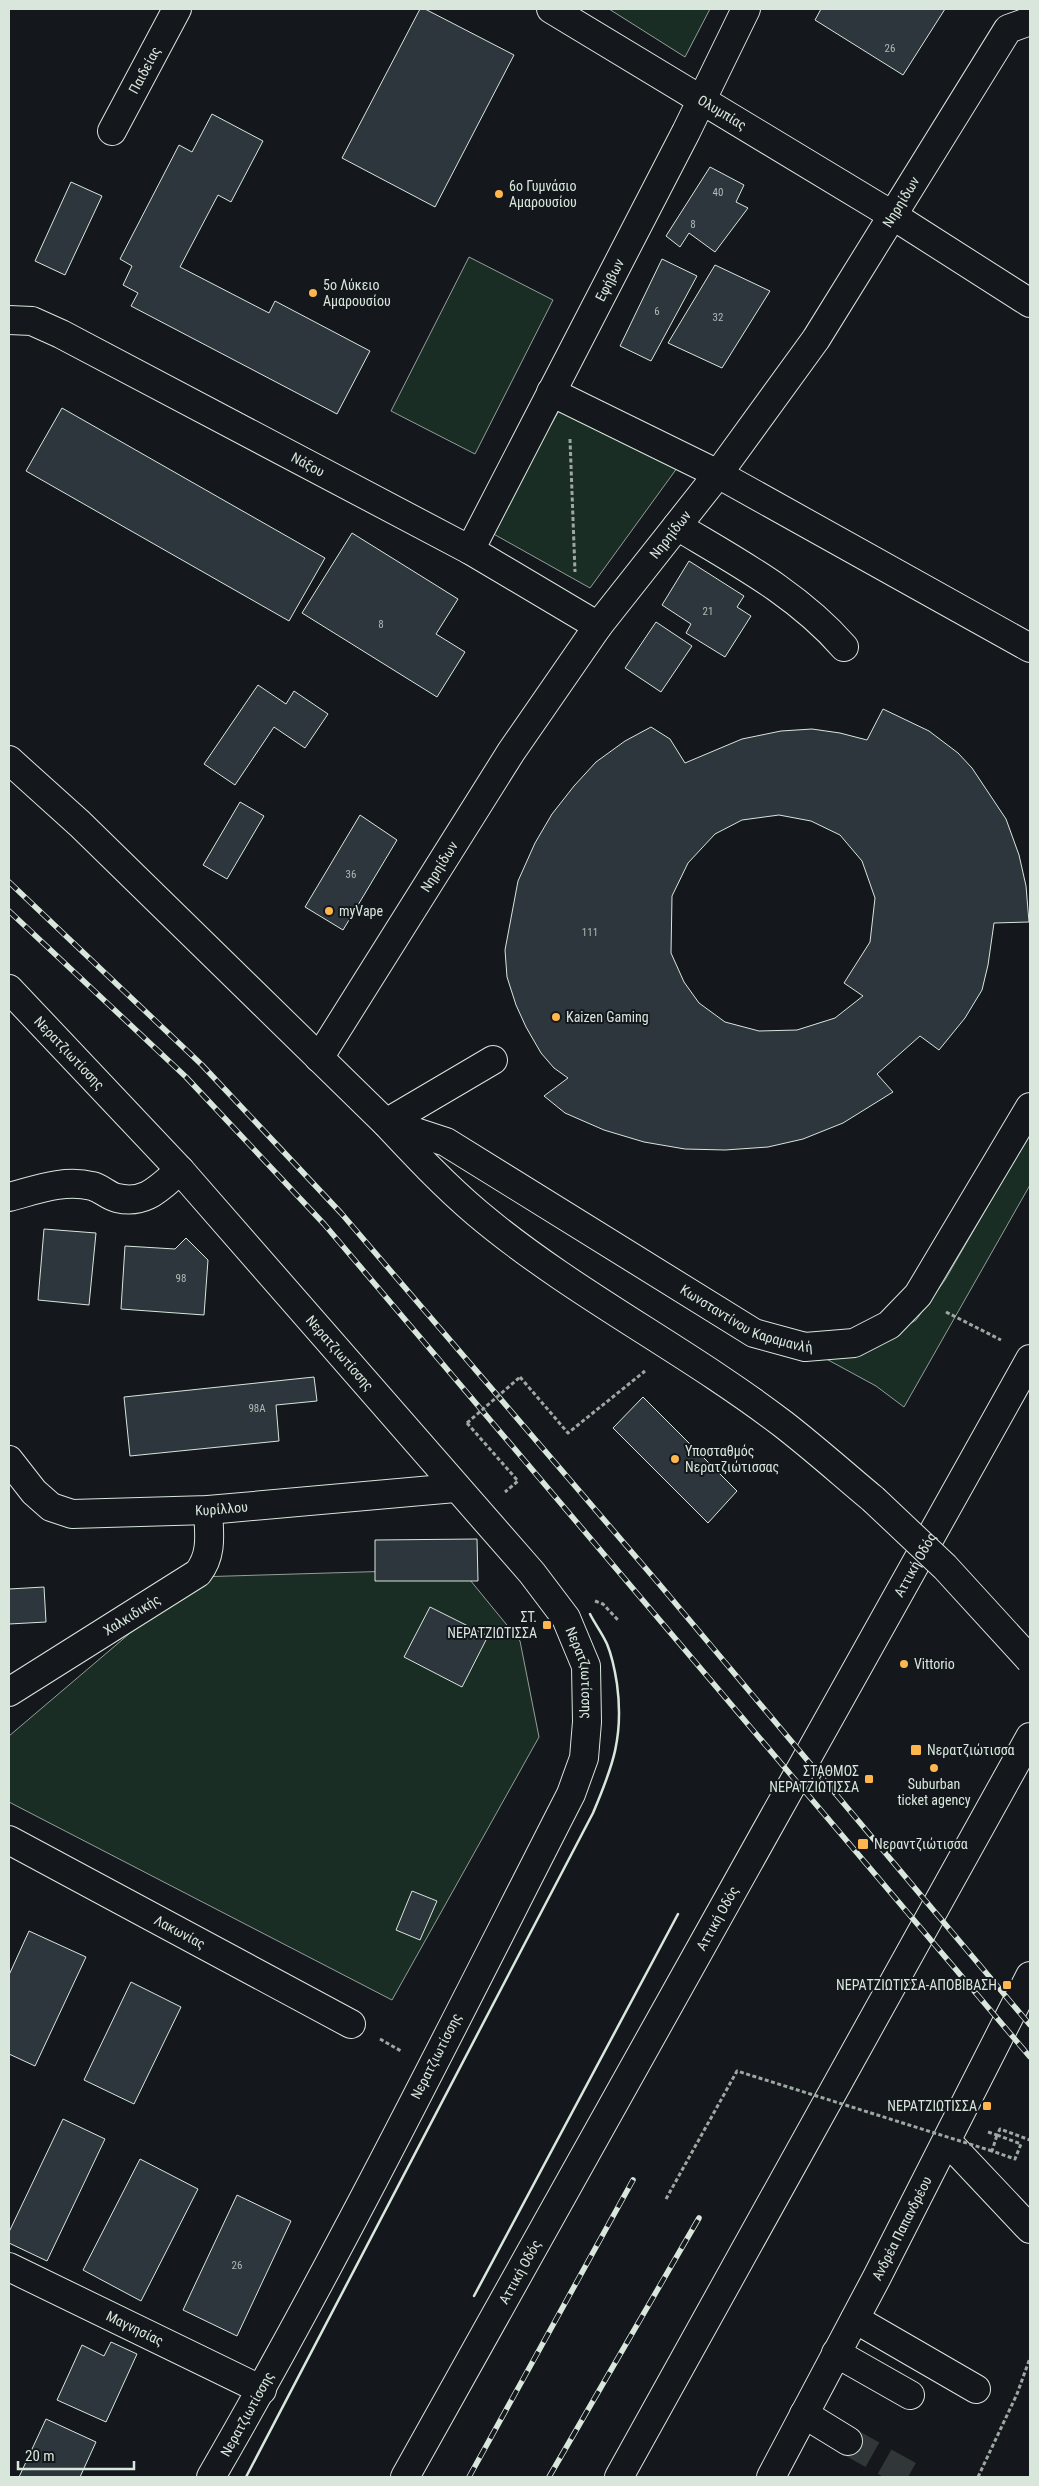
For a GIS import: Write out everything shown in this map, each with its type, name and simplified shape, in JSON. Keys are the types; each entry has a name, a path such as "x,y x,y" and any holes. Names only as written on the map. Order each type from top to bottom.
{"main road":[{"name":"Παιδείας","path":"112,131 176,9"},
{"name":"Ολυμπίας","path":"551,9 702,98 1030,303"},
{"name":"Εφήβων","path":"470,550 560,396 746,9"},
{"name":"Νηρηίδων","path":"319,1058 511,752 587,621 677,526 718,474 816,339 1008,29 1030,21"},
{"name":"Νάξου","path":"9,320 32,321 61,334 470,550 587,621"},
{"path":"560,396 718,474 1030,648"},
{"path":"677,526 781,589 824,624 844,647"},
{"path":"9,760 80,824 386,1123 424,1165 478,1213 541,1261 673,1348 783,1424 873,1499 945,1567 1030,1660"},
{"name":"Νερατζιωτίσσης","path":"9,989 180,1170 455,1488 532,1573 566,1618 586,1666 587,1722 584,1758 571,1794 262,2390 212,2477"},
{"path":"386,1123 493,1060"},
{"name":"Κωνσταντίνου Καραμανλή","path":"386,1123 446,1142 754,1333 805,1347 854,1343 889,1325 918,1295 1030,1107"},
{"path":"9,1197 50,1186 66,1184 93,1186 116,1198 135,1200 148,1197 180,1170"},
{"name":"Αττική Οδός","path":"405,2477 1030,1359"},
{"name":"Κυρίλλου","path":"13,1474 51,1508 72,1514 208,1510 455,1488"},
{"name":"Χαλκιδικής","path":"9,1692 198,1573 207,1562 210,1548 208,1510"},
{"path":"619,2477 1030,1738"},
{"name":"Λακωνίας","path":"9,1840 351,2024"},
{"name":"Ανδρέα Παπανδρέου","path":"771,2477 947,2141 1030,1976"},
{"path":"947,2141 1030,2229"},
{"name":"Μαγνησίας","path":"9,2267 262,2390"},
{"path":"854,2319 976,2389"},
{"path":"836,2353 910,2395"},
{"path":"804,2414 848,2441"}],"path":[{"path":"560,396 587,621"},
{"path":"943,1310 1004,1342"},
{"path":"518,1481 468,1423 520,1377 568,1433 673,1348"},
{"path":"351,2024 431,2067"},
{"path":"666,2199 737,2072 1015,2159 1022,2144 998,2135"},
{"path":"1000,2129 1030,2140"},
{"path":"978,2477 1017,2394 1030,2358"}],"green space":[{"path":"609,9 710,9 685,57"},
{"path":"469,257 553,300 475,454 391,411"},
{"path":"561,407 680,464 590,588 490,532"},
{"path":"1030,1133 1030,1185 904,1407 876,1386 819,1355 878,1343 916,1320 945,1280"},
{"path":"461,1569 520,1641 539,1737 392,2000 9,1802 9,1736 196,1577"}],"building":[{"path":"420,9 425,9 514,55 435,207 342,158"},
{"path":"821,9 945,9 903,75 815,20"},
{"path":"212,114 263,141 231,202 218,195 180,267 269,313 275,301 370,351 337,414 131,306 138,293 123,285 132,266 120,259 179,145 192,152"},
{"path":"710,167 744,185 736,202 748,208 715,252 689,233 680,247 666,236"},
{"path":"71,182 102,196 65,275 35,261"},
{"path":"662,259 697,276 651,361 620,346"},
{"path":"715,265 770,291 722,368 668,343"},
{"path":"62,408 325,558 289,621 26,471"},
{"path":"352,533 458,599 436,634 465,652 437,697 302,613"},
{"path":"689,561 744,596 737,607 751,616 725,657 686,633 691,624 662,605"},
{"path":"656,622 692,646 661,692 625,668"},
{"path":"258,685 286,704 294,691 328,714 305,748 274,727 235,785 204,764"},
{"path":"883,709 929,731 958,753 972,768 1006,819 1019,855 1026,886 1029,922 994,923 982,990 965,1018 939,1050 920,1036 877,1074 893,1092 843,1123 803,1139 768,1147 725,1150 685,1149 644,1142 604,1130 565,1113 544,1096 568,1078 554,1068 541,1053 526,1027 516,1005 507,977 505,950 518,881 535,843 552,814 574,786 596,762 625,741 651,727 670,739 685,763 742,739 781,731 812,729 840,733 867,740","holes":["779,815 811,821 840,835 862,861 875,898 870,942 844,983 863,996 835,1018 797,1030 759,1031 725,1022 699,1003 684,982 671,953 672,896 688,863 715,834 742,820"]},
{"path":"240,802 264,816 227,879 203,865"},
{"path":"360,815 397,840 343,930 305,907"},
{"path":"44,1229 96,1233 89,1305 38,1300"},
{"path":"186,1238 208,1260 204,1315 121,1309 125,1246 175,1249"},
{"path":"314,1377 317,1401 276,1405 279,1441 130,1456 124,1397"},
{"name":"Υποσταθμός Νερατζιώτισσας","path":"643,1397 737,1491 708,1523 613,1428"},
{"path":"477,1539 478,1581 375,1581 375,1540"},
{"path":"44,1587 46,1622 9,1624 9,1589"},
{"path":"430,1607 488,1636 462,1687 404,1657"},
{"path":"412,1891 437,1901 420,1940 396,1930"},
{"path":"29,1931 86,1957 35,2066 9,2054 9,1975"},
{"path":"131,1982 181,2007 134,2104 84,2080"},
{"path":"63,2119 105,2139 47,2261 9,2243 9,2232"},
{"path":"140,2159 198,2189 141,2301 83,2270"},
{"path":"237,2195 291,2221 237,2336 183,2310"},
{"path":"111,2342 137,2354 106,2422 57,2400 82,2345 104,2356"},
{"path":"46,2419 96,2442 80,2477 19,2477"}],"tunnel":[{"path":"848,2441 912,2477"}],"railway":[{"path":"9,882 202,1065 341,1213 660,1585 1030,2025"},
{"path":"9,911 186,1077 324,1224 1030,2057"},
{"path":"469,2477 633,2180"},
{"path":"549,2477 699,2218"}],"wall":[{"path":"246,2477 593,1813 600,1796 615,1750 618,1735 619,1703 610,1653 590,1614"},
{"path":"474,2296 678,1914"}],"place":[{"name":"6ο Γυμνάσιο Αμαρουσίου","path":"499,194"},
{"name":"5ο Λύκειο Αμαρουσίου","path":"313,293"},
{"name":"myVape","path":"329,911"},
{"name":"Kaizen Gaming","path":"556,1017"},
{"name":"Υποσταθμός Νερατζιώτισσας","path":"675,1459"},
{"name":"ΣΤ. ΝΕΡΑΤΖΙΩΤΙΣΣΑ","path":"547,1625"},
{"name":"Vittorio","path":"904,1664"},
{"name":"Νερατζιώτισσα","path":"916,1750"},
{"name":"Suburban ticket agency","path":"934,1768"},
{"name":"ΣΤΑΘΜΟΣ ΝΕΡΑΤΖΙΩΤΙΣΣΑ","path":"869,1779"},
{"name":"Νεραντζιώτισσα","path":"863,1844"},
{"name":"ΝΕΡΑΤΖΙΩΤΙΣΣΑ-ΑΠΟΒΙΒΑΣΗ","path":"1007,1985"},
{"name":"ΝΕΡΑΤΖΙΩΤΙΣΣΑ","path":"987,2106"}]}
